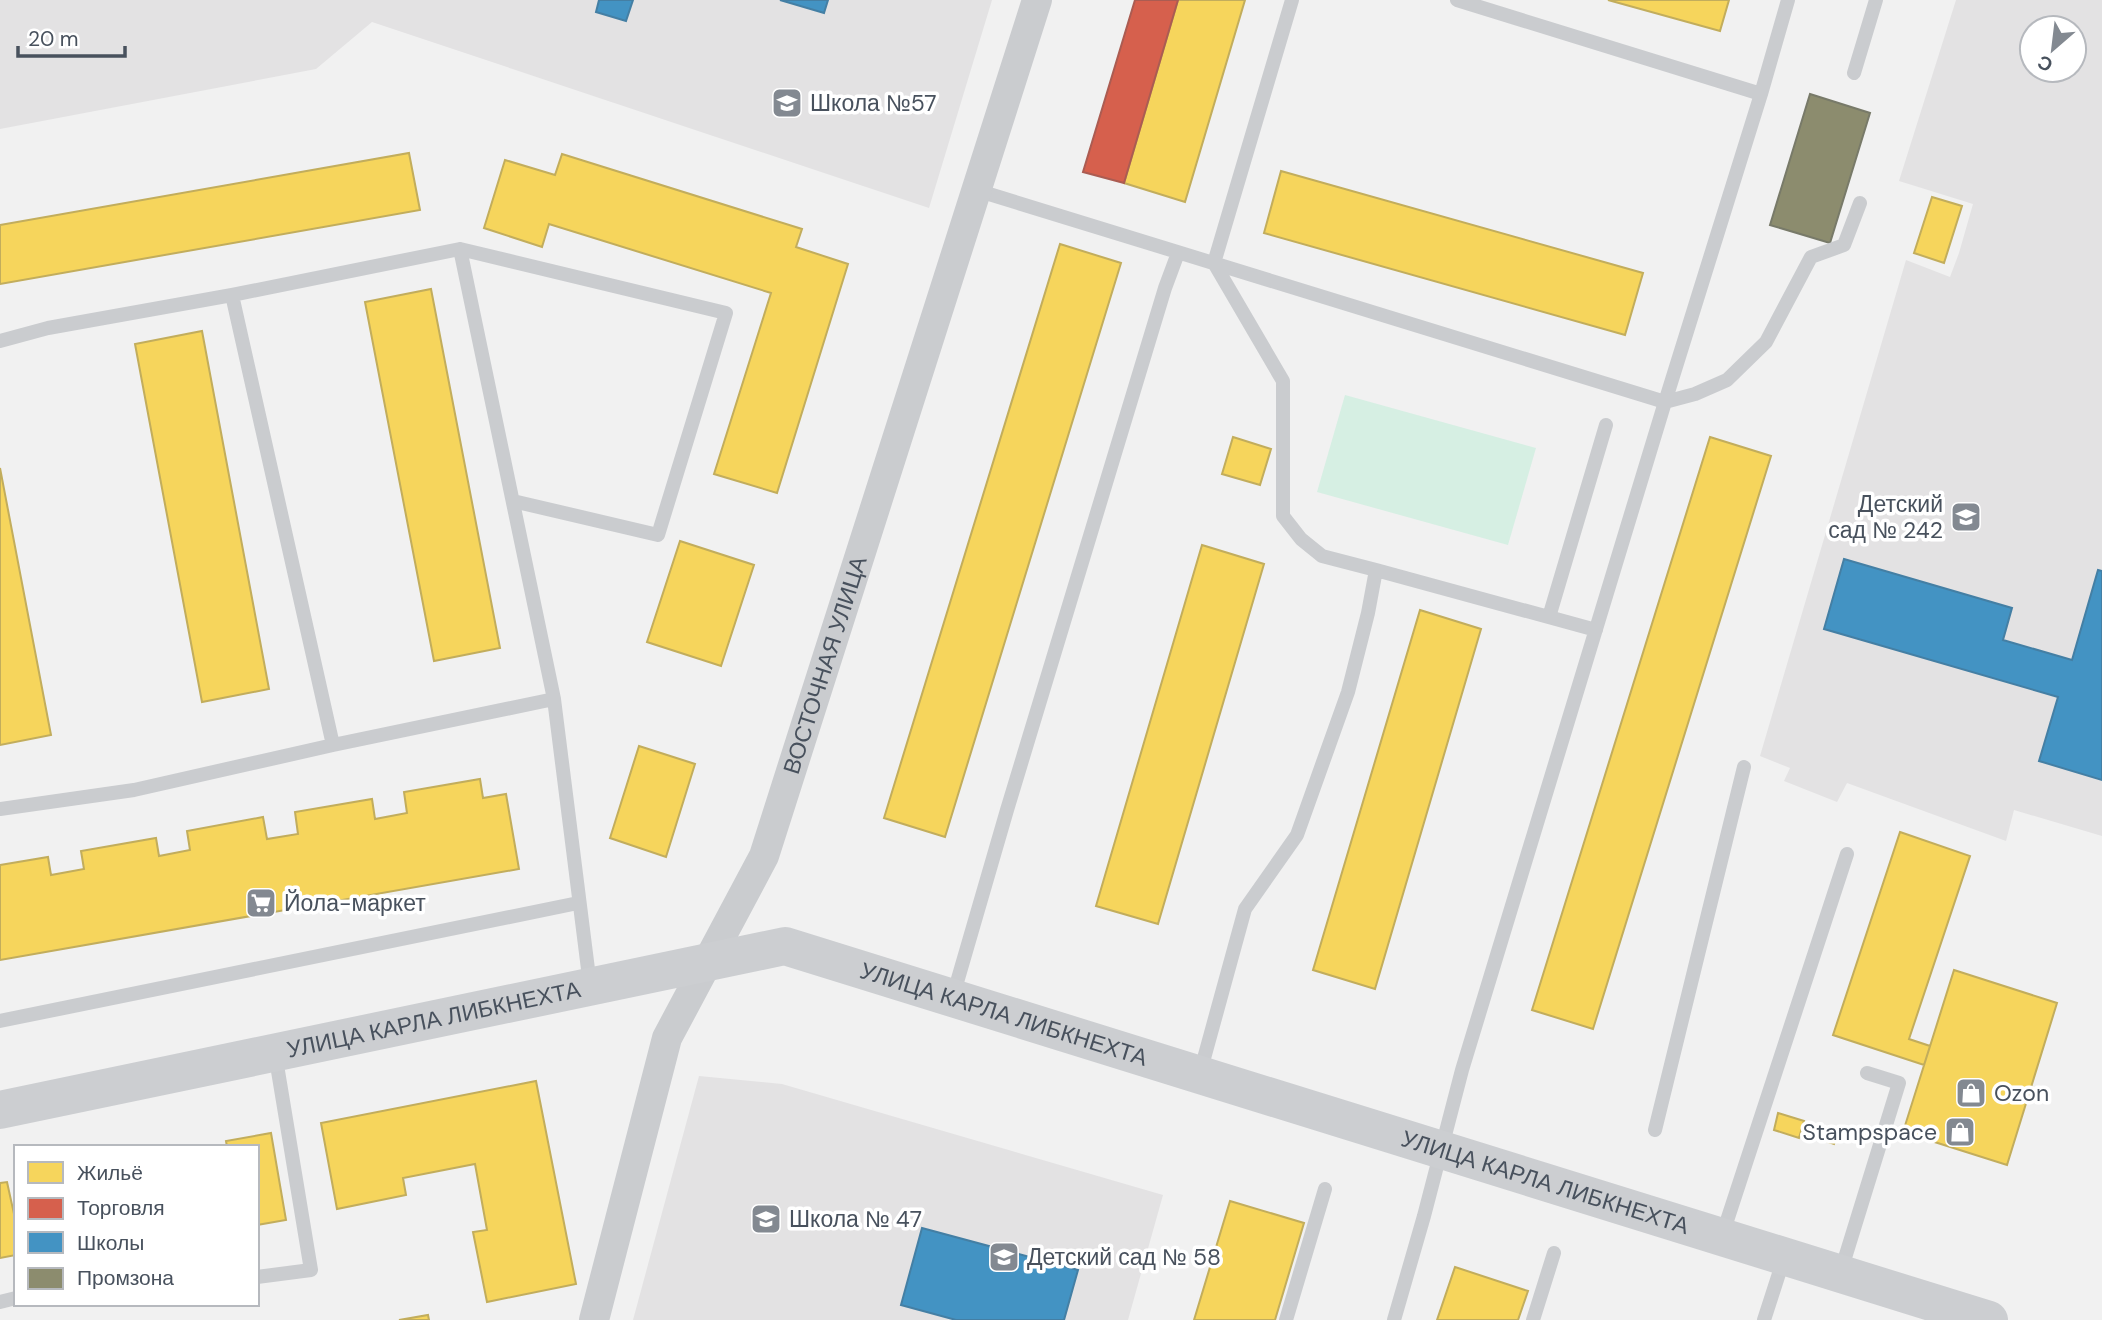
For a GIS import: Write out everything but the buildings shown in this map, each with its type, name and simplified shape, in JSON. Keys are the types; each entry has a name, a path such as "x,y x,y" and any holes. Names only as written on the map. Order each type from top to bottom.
{"main road":[{"name":"УЛИЦА КАРЛА ЛИБКНЕХТА","path":"0,1110 785,946 1989,1320"}],"street":[{"name":"ВОСТОЧНАЯ УЛИЦА","path":"594,1320 667,1038 764,856 1037,0"}],"lane":[{"path":"1292,0 1214,264 1283,380 1283,516 1301,539 1322,556 1596,630"},
{"path":"1457,0 1761,94"},
{"path":"1394,1320 1462,1070 1788,0"},
{"path":"1854,74 1876,0"},
{"path":"976,190 1665,402 1695,394 1727,380 1766,342 1811,257 1844,245 1860,203"},
{"path":"460,249 554,699 590,987"},
{"path":"0,341 48,328 232,295 460,249 726,313 658,535 513,501"},
{"path":"953,998 1015,783 1165,288 1178,253"},
{"path":"232,295 333,745"},
{"path":"1549,617 1606,425"},
{"path":"1200,1074 1245,909 1297,835 1348,692 1376,569"},
{"path":"0,809 134,790 554,699"},
{"path":"1655,1130 1744,767"},
{"path":"1722,1237 1847,854"},
{"path":"0,1021 578,903"},
{"path":"259,1277 311,1270 275,1053"},
{"path":"1840,1273 1899,1083 1867,1073"},
{"path":"1286,1320 1325,1189"},
{"path":"1533,1320 1554,1253"},
{"path":"1764,1320 1785,1256"}],"shaded area":[{"name":"Школа №57","path":"0,0 992,0 929,208 372,22 316,69 0,129"},
{"name":"Детский сад № 242","path":"1956,0 2102,0 2102,836 2014,810 2006,841 1847,783 1837,802 1784,781 1790,768 1760,756 1906,260 1950,277 1973,204 1899,181"},
{"path":"699,1076 782,1084 1163,1195 1128,1320 633,1320"}],"green space":[{"path":"1345,395 1536,448 1508,545 1317,492"}],"place":[{"name":"Школа №57","path":"787,103"},
{"name":"Детский сад № 242","path":"1966,517"},
{"name":"Йола-маркет","path":"261,903"},
{"name":"Ozon","path":"1971,1093"},
{"name":"Stampspace","path":"1960,1132"},
{"name":"Школа № 47","path":"766,1219"},
{"name":"Детский сад № 58","path":"1004,1257"}]}
